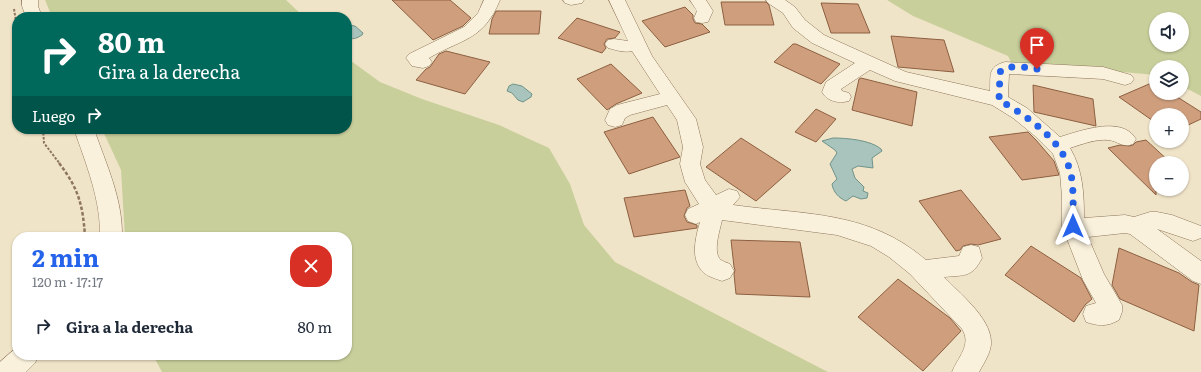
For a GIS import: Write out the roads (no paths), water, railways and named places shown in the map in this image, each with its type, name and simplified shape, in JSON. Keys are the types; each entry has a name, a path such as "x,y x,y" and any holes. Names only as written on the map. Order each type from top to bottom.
{"street":[{"path":"30,0 32,12"},
{"path":"423,62 418,62 415,58 452,38 468,33 483,25 492,0"},
{"path":"571,0 576,0"},
{"path":"617,0 626,23 638,44 671,98 686,119 693,147 690,164 695,182 713,206 726,214 828,224 866,234 896,249 923,270 972,322 977,335 979,347 957,370"},
{"path":"698,0 705,11 702,18"},
{"path":"785,14 824,35 843,40 850,40 852,37"},
{"path":"785,14 818,39 901,76 937,81 999,100 1020,113 1042,131 1062,151 1070,173 1073,197 1073,226 1086,261 1110,305 1110,312 1108,314 1095,314"},
{"path":"614,44 626,47 638,44"},
{"path":"837,86 869,63"},
{"path":"999,100 1000,72 1005,68 1103,73 1125,79"},
{"path":"620,112 671,98"},
{"path":"1056,145 1106,132 1116,134 1126,139"},
{"path":"86,134 106,198 112,232"},
{"path":"713,206 713,220 706,233 707,256 713,267 722,271"},
{"path":"1136,226 1147,220 1156,220 1193,232"},
{"path":"1073,226 1090,228 1125,224 1136,226 1201,274"},
{"path":"923,270 966,265 971,258 971,254"},
{"path":"8,372 21,360"}],"water":[{"path":"352,26 355,26 363,33 362,35 352,38"},
{"path":"513,84 522,86 532,94 531,97 523,102 518,100 512,93 507,91 509,86"},
{"path":"833,138 851,139 871,143 881,149 882,151 872,158 873,168 858,166 852,169 855,178 864,187 863,191 868,193 867,198 861,199 853,196 846,201 835,192 832,184 837,179 830,164 837,153 822,141"}]}
